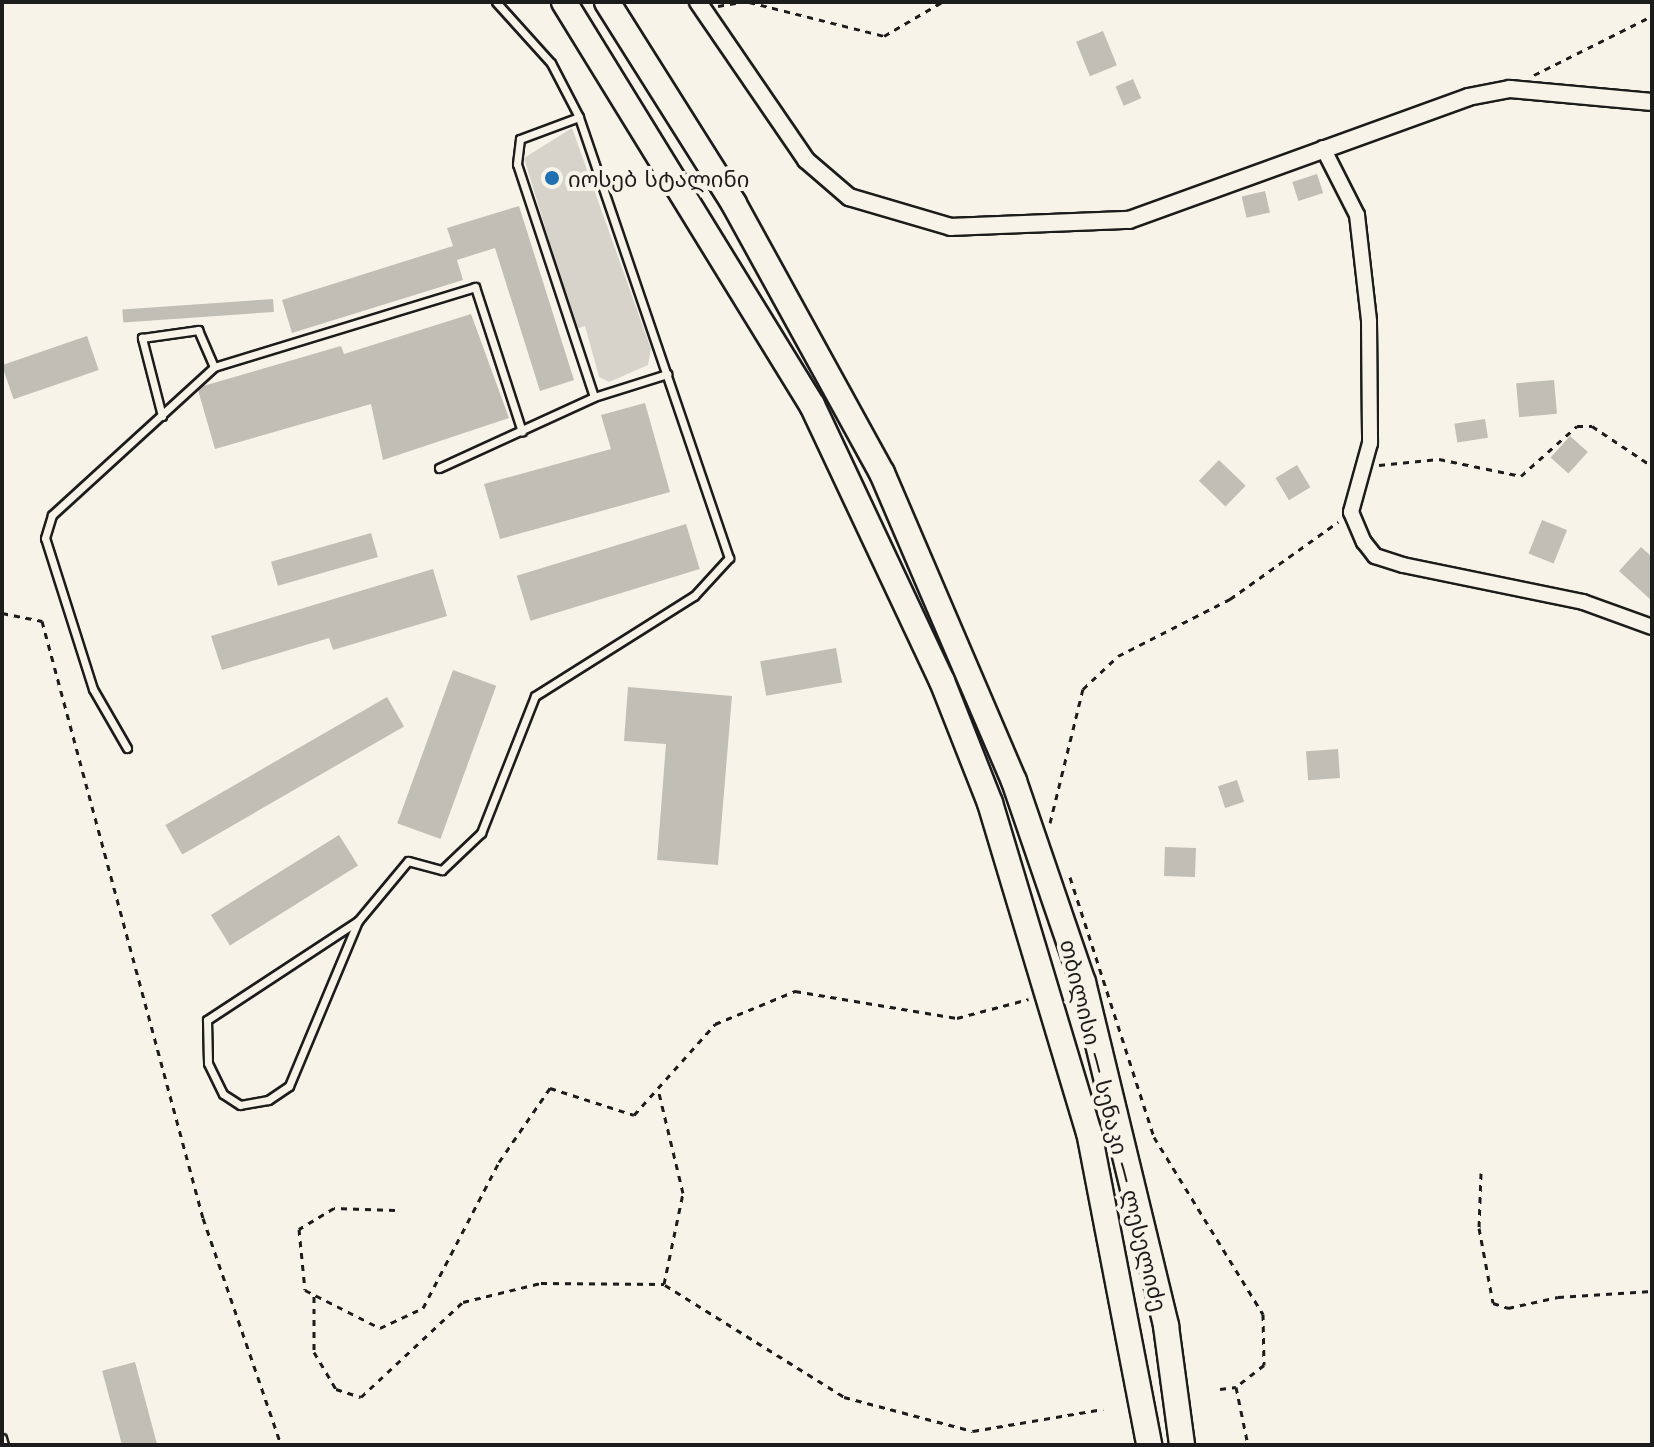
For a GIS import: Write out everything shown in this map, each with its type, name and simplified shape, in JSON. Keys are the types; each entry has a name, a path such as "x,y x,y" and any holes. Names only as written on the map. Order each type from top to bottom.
{"highway":[{"name":"თბილისი — სენაკი — ლესელიძე","path":"564,2 819,419 942,681 1052,993 1089,1132 1149,1445"},
{"name":"თბილისი — სენაკი — ლესელიძე","path":"607,2 734,204 882,473 1014,781 1083,982 1166,1326 1182,1445"}],"street":[{"path":"698,2 806,160 849,197 951,227 1129,220 1323,148 1510,89 1652,102"},
{"path":"1323,148 1357,215 1369,321 1363,466 1351,512 1375,556 1583,602 1652,627"}],"lane":[{"path":"358,921 289,1086 268,1100 240,1105 223,1094 208,1063 207,1020 358,921 408,861 442,870 481,833 535,696 694,596 729,558 579,117 551,63 496,2"},
{"path":"579,117 520,139 517,164 594,397"},
{"path":"127,748 93,689 45,538 52,515 214,367 475,287 522,432"},
{"path":"162,416 142,338 198,330 214,367"},
{"path":"439,468 594,397 667,374"},
{"path":"2,1438 4,1445"}],"path":[{"path":"749,2 884,36 942,2"},
{"path":"1510,89 1579,47 1652,16"},
{"path":"1363,466 1439,459 1521,476 1577,426 1592,426 1652,466"},
{"path":"1048,836 1060,758 1083,689 1118,656 1230,599 1351,512"},
{"path":"2,613 42,621 203,1218 281,1445"},
{"path":"1068,874 1154,1137 1263,1314 1264,1365 1236,1387 1220,1389"},
{"path":"395,1210 334,1208 299,1229 305,1290 380,1328 423,1308 499,1162 550,1088 634,1115 715,1024 795,991 957,1018 1052,993"},
{"path":"658,1089 683,1193 664,1284"},
{"path":"1481,1173 1479,1228 1493,1303 1508,1308 1558,1297 1652,1291"},
{"path":"314,1294 314,1352 336,1389 361,1397 463,1302 541,1283 664,1284 844,1397 973,1431 1103,1409"},
{"path":"1236,1387 1248,1445"}],"shaded area":[{"path":"572,128 651,349 648,365 609,382 599,377 585,326 576,329 524,158"}],"building":[{"path":"1103,31 1117,65 1090,76 1076,42"},
{"path":"1133,79 1141,98 1124,106 1116,86"},
{"path":"1317,174 1323,193 1298,201 1292,182"},
{"path":"1265,191 1270,212 1247,218 1242,196"},
{"path":"519,206 574,380 540,391 495,248 457,260 463,280 292,333 282,300 453,246 447,228"},
{"path":"273,299 274,312 123,323 122,310"},
{"path":"471,314 509,418 383,460 371,404 215,449 198,390 203,386 341,346 344,354"},
{"path":"87,336 99,370 14,399 2,365"},
{"path":"1554,380 1557,414 1519,417 1516,383"},
{"path":"645,403 670,492 500,539 484,484 611,449 601,415"},
{"path":"1485,419 1488,438 1457,443 1454,424"},
{"path":"1570,436 1588,452 1568,474 1551,458"},
{"path":"1219,460 1246,486 1225,507 1199,481"},
{"path":"1297,465 1310,487 1289,500 1276,478"},
{"path":"1542,520 1567,530 1554,563 1529,553"},
{"path":"686,524 700,569 530,621 517,576"},
{"path":"371,533 378,557 278,586 271,562"},
{"path":"1641,547 1652,557 1652,601 1619,571"},
{"path":"433,569 447,616 333,650 329,638 222,670 211,636"},
{"path":"836,648 842,682 766,696 760,661"},
{"path":"453,670 496,686 440,839 397,823"},
{"path":"628,687 732,696 718,865 657,860 666,744 624,741"},
{"path":"387,697 404,726 182,854 165,825"},
{"path":"1338,749 1340,778 1308,780 1306,751"},
{"path":"1237,780 1244,802 1225,808 1218,786"},
{"path":"339,835 358,866 230,946 211,915"},
{"path":"1165,847 1196,848 1195,877 1164,876"},
{"path":"135,1362 157,1445 122,1445 102,1371"}],"place":[{"name":"იოსებ სტალინი","path":"552,178"}]}
